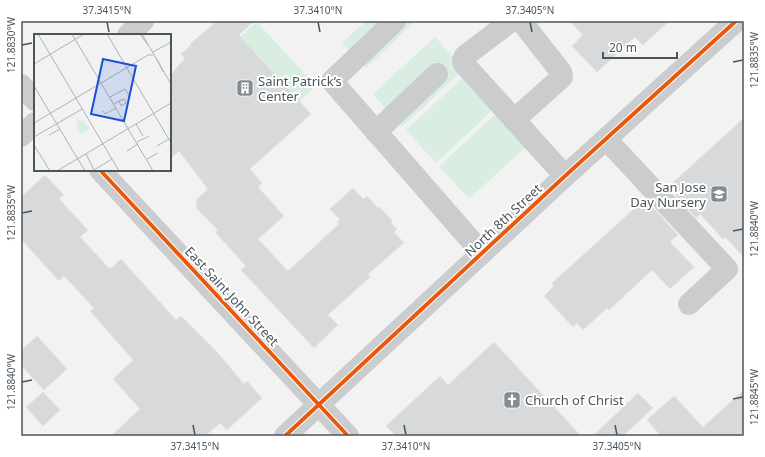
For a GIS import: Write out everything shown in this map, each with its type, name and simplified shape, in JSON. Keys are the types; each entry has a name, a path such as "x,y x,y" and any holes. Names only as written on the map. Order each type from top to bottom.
{"street":[{"path":"129,34 143,21"},
{"path":"395,21 332,82 482,253"},
{"path":"511,21 465,56 463,60 464,64 565,176"},
{"path":"514,120 562,77 561,72 521,21"},
{"name":"North 8th Street","path":"285,436 565,176 736,21"},
{"path":"376,132 437,74"},
{"path":"21,85 34,99"},
{"path":"21,136 34,124"},
{"path":"606,139 727,269 689,304"},
{"name":"East Saint John Street","path":"101,171 348,436"}],"green space":[{"path":"366,21 414,22 366,68 342,43"},
{"path":"257,22 316,86 299,102 240,37"},
{"path":"435,37 464,69 402,127 373,94"},
{"path":"468,73 498,105 436,163 406,130"},
{"path":"501,109 531,142 469,199 439,166"}],"building":[{"path":"217,21 254,21 239,35 311,114 250,169 262,183 258,187 284,216 258,239 288,271 339,224 337,222 340,220 330,209 353,188 363,199 367,196 378,208 380,207 393,222 391,223 397,229 394,232 404,243 368,274 370,277 328,315 338,325 314,348 241,270 246,266 215,232 218,230 196,208 197,199 208,189 179,151 171,158 171,75 185,58 181,54 191,45 190,44"},
{"path":"570,21 669,21 643,45 635,37 597,72 572,46 583,35"},
{"name":"San Jose Day Nursery","path":"744,118 744,257 725,237 723,239 700,214 696,218 668,187"},
{"path":"45,175 64,195 59,199 88,230 80,237 110,269 121,259 176,320 181,316 217,352 244,384 247,381 262,398 227,430 220,423 205,436 111,436 140,409 113,379 133,360 90,311 94,308 64,276 59,281 21,239 21,197"},
{"path":"645,199 678,235 670,242 694,267 670,289 652,270 609,310 607,308 583,330 577,323 573,327 544,296 554,286 551,284"},
{"path":"37,336 67,369 44,390 21,365 21,351"},
{"path":"494,342 581,436 396,436 386,426 440,376 448,385"},
{"path":"744,390 744,436 661,436 647,420 674,396 703,427"},
{"path":"43,392 60,410 43,426 26,407"},
{"path":"638,393 653,408 623,436 593,436"}],"cycle path":[{"path":"285,436 565,176 736,21"},
{"path":"101,171 348,436"}],"place":[{"name":"Saint Patrick’s Center","path":"245,88"},
{"name":"San Jose Day Nursery","path":"719,194"},
{"name":"Church of Christ","path":"512,400"}]}
